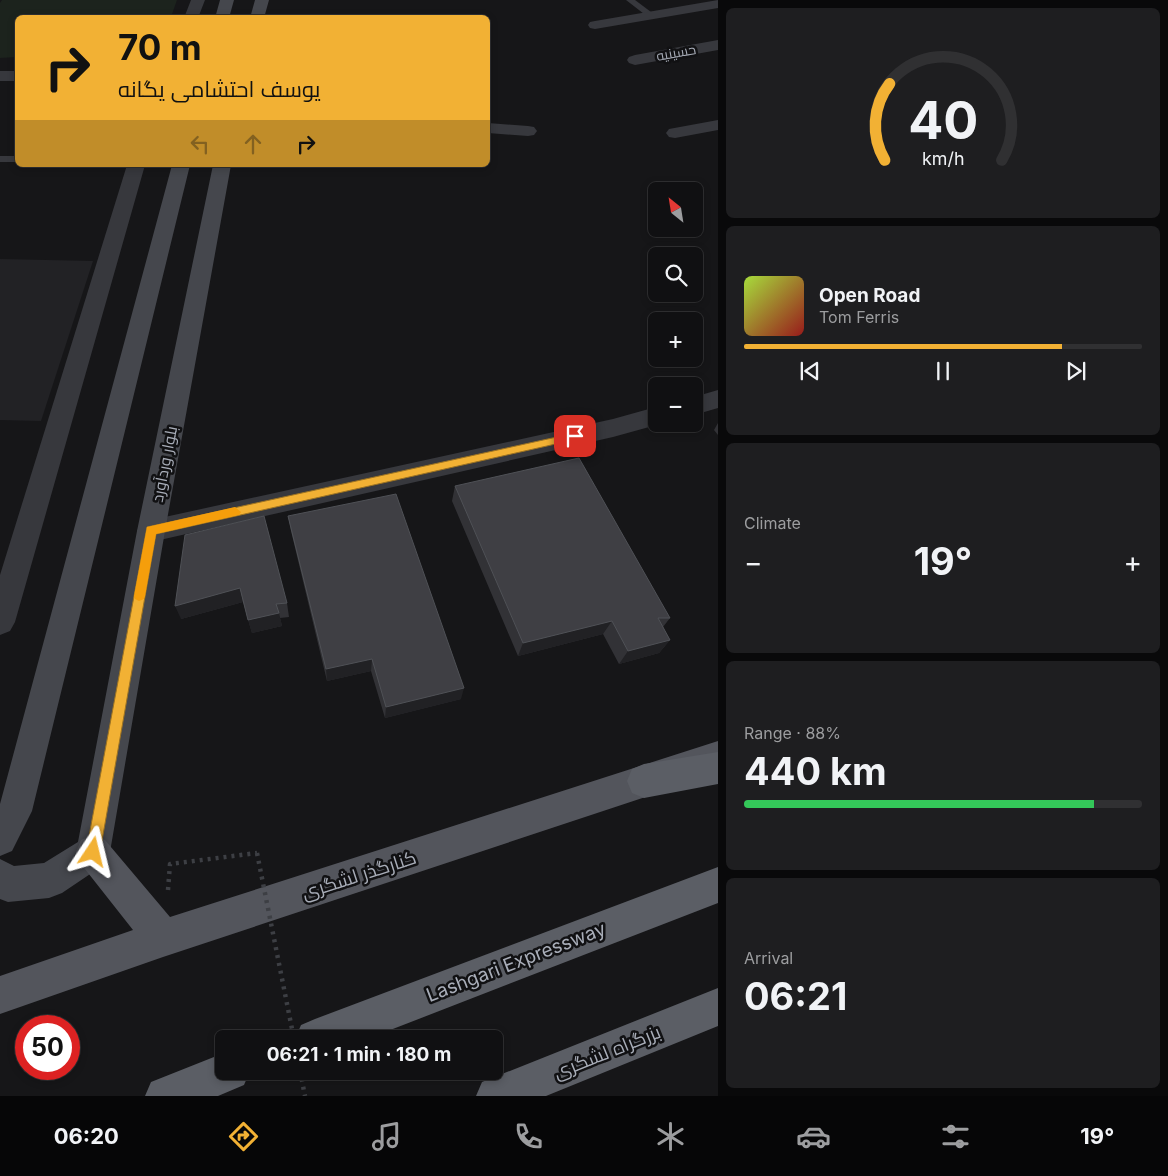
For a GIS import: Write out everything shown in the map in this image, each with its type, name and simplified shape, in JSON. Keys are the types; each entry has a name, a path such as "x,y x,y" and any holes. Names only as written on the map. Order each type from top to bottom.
{"highway":[{"path":"644,781 718,768"},
{"name":"Lashgari Expressway","path":"339,1030 718,885"},
{"name":"بزرگراه لشگری","path":"496,1096 718,1007"},
{"path":"165,1096 215,1077"}],"main road":[{"path":"223,15 227,0"},
{"path":"258,15 262,0"},
{"path":"0,838 15,810 180,167"},
{"name":"بلوار وردآورد","path":"93,852 151,531 222,167"},
{"name":"کنارگذر لشگری","path":"0,995 163,938 718,757"},
{"path":"0,877 8,884 49,880 93,852 163,938"}],"street":[{"path":"192,15 198,0"},
{"path":"595,25 718,4"},
{"path":"658,14 679,24"},
{"path":"693,35 713,46"},
{"name":"حسینیه","path":"635,60 713,46"},
{"path":"0,76 15,76"},
{"path":"675,133 718,125"},
{"path":"490,128 528,131"},
{"path":"0,622 135,167"},
{"path":"703,403 718,399"},
{"path":"151,531 613,428 648,418"}],"lane":[{"path":"630,0 658,14"},
{"path":"0,159 15,159"}],"path":[{"path":"163,938 170,864 257,853 292,1030"},
{"path":"302,1080 305,1096"}],"shaded area":[{"path":"2,0 177,0 172,15 15,15 15,57 0,58 0,3"},
{"path":"0,259 93,261 41,421 0,420"}],"building":[{"path":"579,458 670,618 658,618 670,640 628,651 612,621 523,643 455,486"},
{"path":"396,494 464,688 386,707 372,659 326,669 288,516"},
{"path":"264,516 287,603 276,604 279,613 248,620 240,588 175,606 185,535"}],"slow traffic":[{"path":"139,596 151,531 235,512"}],"route":[{"path":"93,852 151,531 575,436"}]}
